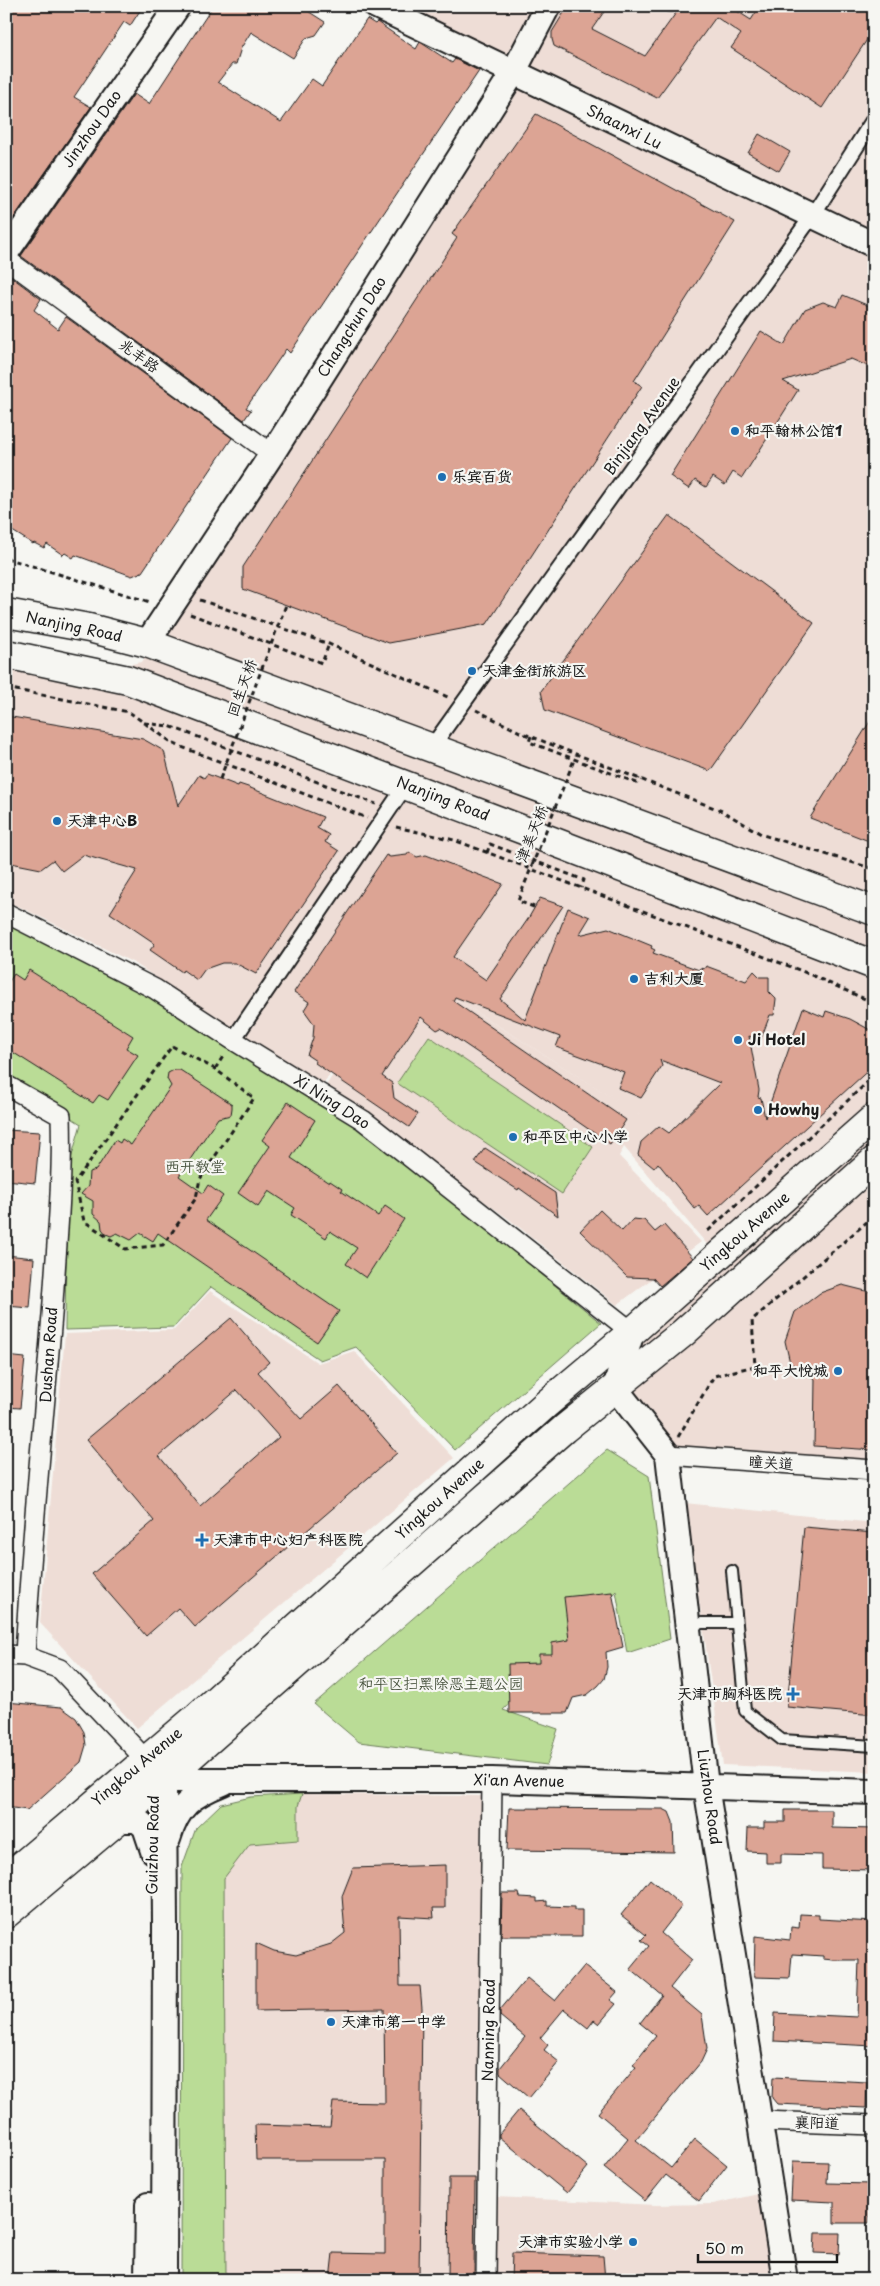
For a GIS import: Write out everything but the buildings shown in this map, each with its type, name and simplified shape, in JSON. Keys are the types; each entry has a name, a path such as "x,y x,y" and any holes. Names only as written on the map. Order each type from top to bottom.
{"main road":[{"name":"Nanjing Road","path":"6,613 89,628 147,643 874,911"},
{"name":"Nanjing Road","path":"6,654 128,680 874,965"},
{"name":"Yingkou Avenue","path":"6,1879 145,1759 197,1717 545,1405 632,1332 874,1118"},
{"name":"Yingkou Avenue","path":"6,1914 118,1820 550,1442 683,1333 874,1160"}],"street":[{"name":"Jinzhou Dao","path":"6,253 178,6"},
{"name":"Shaanxi Lu","path":"376,6 874,245"},
{"name":"Changchun Dao","path":"147,643 272,454 513,73 548,6"},
{"name":"Binjiang Avenue","path":"431,748 812,216 874,119"},
{"name":"兆丰路","path":"6,259 272,454"},
{"path":"233,1040 406,785"},
{"name":"Xi Ning Dao","path":"7,916 155,989 233,1040 363,1120 632,1332"},
{"name":"Dushan Road","path":"6,1085 61,1116 63,1166 46,1394 31,1549 16,1656"},
{"path":"632,1332 615,1388 668,1455"},
{"name":"瞳关道","path":"668,1455 874,1470"},
{"name":"Liuzhou Road","path":"668,1455 706,1786 785,2280"},
{"path":"16,1656 60,1669 145,1759"},
{"name":"Guizhou Road","path":"145,1759 159,1784 164,2280"},
{"path":"159,1851 173,1823 188,1801 200,1792 232,1779"},
{"name":"Xi'an Avenue","path":"159,1784 232,1779 492,1780 874,1792"},
{"name":"Nanning Road","path":"486,2280 492,1780"},
{"path":"118,1820 137,1820 145,1827 159,1851"},
{"name":"Guizhou Road","path":"147,2280 159,1851"},
{"name":"襄阳道","path":"761,2121 874,2125"}],"lane":[{"path":"732,1571 745,1711 782,1740 874,1746"},
{"path":"687,1626 702,1623 736,1623"}],"path":[{"path":"6,558 175,600 225,610 329,644 531,736 722,810 763,834 874,869"},
{"path":"175,600 227,628 322,663 329,644"},
{"name":"回生天桥","path":"220,780 286,605"},
{"path":"6,688 129,712 174,744 380,824 454,840 802,970 874,1003"},
{"path":"144,723 169,726 290,770 390,810"},
{"path":"531,736 529,742 574,760 637,783 640,778"},
{"name":"津美天桥","path":"534,907 518,901 574,760"},
{"path":"487,853 490,844 584,880 581,888"},
{"path":"172,1046 215,1069 254,1098 200,1179 196,1198 163,1245 125,1249 84,1221 75,1182 172,1046"},
{"path":"708,1231 874,1076"},
{"path":"668,1455 714,1376 756,1366 752,1320 874,1216"}],"shaded area":[{"path":"388,6 874,6 874,233"},
{"path":"515,83 874,259 874,1473 673,1460 602,1368 723,1263 624,1147 619,1156 701,1242 617,1305 510,1220 325,1087 404,967 640,1115 403,966 322,1086 134,963 18,906 6,902 6,661 75,675 142,662 280,453"},
{"name":"天津市中心妇产科医院","path":"210,1291 318,1363 354,1351 454,1458 137,1728 40,1623 65,1334 174,1330"},
{"name":"天津市胸科医院","path":"685,1503 874,1523 874,1772 723,1765"},
{"name":"天津市第一中学","path":"302,1794 482,1796 479,2280 181,2280 182,1867 196,1828 221,1804 251,1797"},
{"name":"天津市实验小学","path":"763,2193 775,2280 495,2280 496,2197 655,2205 713,2204"}],"green space":[{"name":"西开教堂","path":"12,921 153,995 358,1124 601,1323 455,1450 356,1347 320,1360 211,1287 174,1327 65,1330 67,1173 81,1124 6,1077 6,931"},
{"path":"429,1036 593,1147 562,1194 397,1083"},
{"name":"和平区扫黑除恶主题公园","path":"607,1450 649,1476 670,1639 627,1653 616,1591 503,1710 558,1729 547,1765 359,1742 314,1704"},
{"path":"302,1794 298,1806 298,1840 250,1844 224,1878 226,2280 181,2280 182,1867 196,1828 221,1804 251,1797"}],"place":[{"name":"和平翰林公馆1","path":"735,431"},
{"name":"乐宾百货","path":"442,477"},
{"name":"天津金街旅游区","path":"472,671"},
{"name":"天津中心B","path":"57,821"},
{"name":"吉利大厦","path":"634,979"},
{"name":"Ji Hotel","path":"738,1040"},
{"name":"Howhy","path":"758,1110"},
{"name":"和平区中心小学","path":"513,1137"},
{"name":"和平大悦城","path":"838,1371"},
{"name":"天津市中心妇产科医院","path":"202,1540"},
{"name":"天津市胸科医院","path":"793,1694"},
{"name":"天津市第一中学","path":"331,2022"},
{"name":"天津市实验小学","path":"633,2242"}]}
